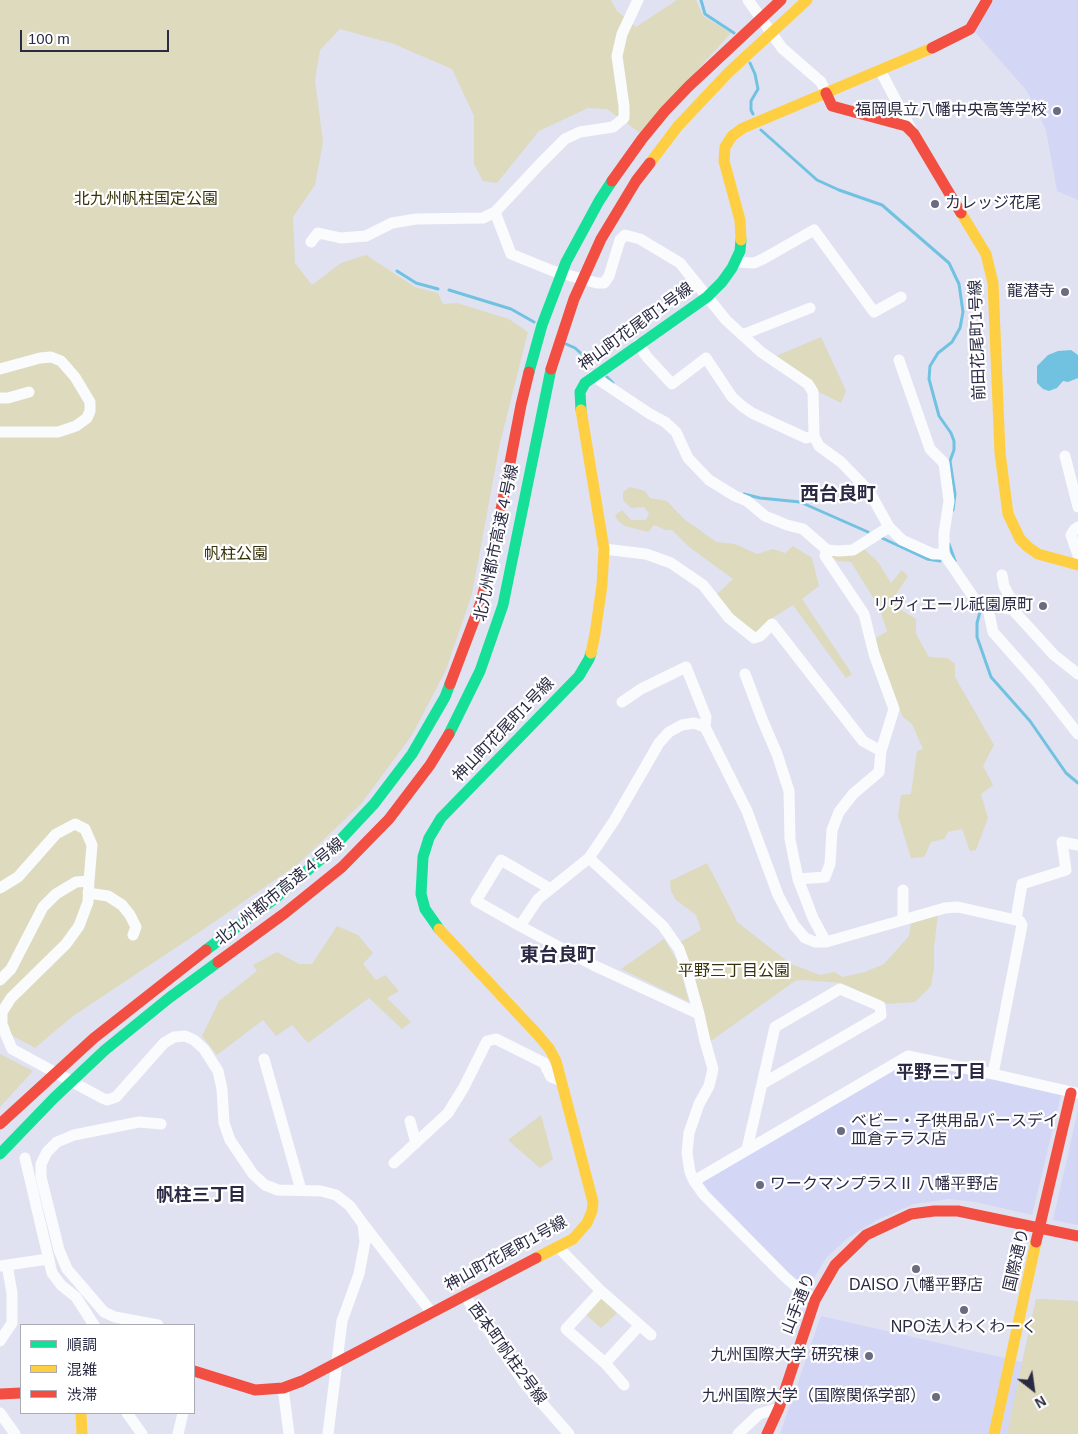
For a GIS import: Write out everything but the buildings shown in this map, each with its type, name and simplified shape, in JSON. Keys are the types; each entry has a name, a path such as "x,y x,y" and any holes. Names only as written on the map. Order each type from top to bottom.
{"main road":[{"name":"北九州都市高速４号線","path":"0,1154 54,1098 105,1050 169,998 312,892 366,843 410,793 447,738 480,671 503,604 552,365 574,299 587,268 617,210 645,168 678,126 728,73 807,0"},
{"name":"神山町花尾町1号線","path":"195,1371 255,1390 283,1388 302,1381 558,1247 580,1232 587,1223 592,1211 593,1202 556,1062 549,1048 444,937 425,909 421,894 421,875 423,857 429,838 441,818 579,676 589,659 597,624 604,549 581,410 580,392 585,383 593,376 707,297 722,282 732,268 740,251 742,235 740,220 724,161 725,147 732,136 743,128 941,44 970,29 987,0"},
{"name":"北九州都市高速４号線","path":"0,1124 94,1038 301,877 352,830 394,779 428,728 459,664 481,602 491,562 521,405 532,358 542,325 566,262 599,201 619,170 665,111 720,56 781,1"},
{"path":"826,93 832,106 906,126 914,134"},
{"name":"前田花尾町1号線","path":"914,134 986,254 991,268 1000,453 1008,514 1012,527 1020,540 1038,554 1078,565"},
{"name":"国際通り","path":"994,1434 1062,1127 1075,1093"},
{"name":"山手通り","path":"767,1434 779,1408 815,1300 827,1278 850,1249 866,1235 911,1214 934,1211 958,1211 1078,1236"},
{"path":"0,1394 20,1393"},
{"path":"80,1414 82,1434"}],"street":[{"path":"311,242 318,234 341,238 366,236 392,223 416,219 483,218 495,212 541,162 566,139 580,132 613,127 624,118 618,56 622,34 638,0"},
{"path":"748,0 782,48 821,82 826,93"},
{"path":"880,70 914,134"},
{"path":"495,212 511,254 553,271 597,283 604,282 609,276 620,240 625,235 640,239 680,263 726,320 760,352 808,384 813,392 814,436 820,446 840,462 869,491 889,527 902,540 933,554 944,554"},
{"path":"735,262 754,263 814,230 874,312 901,297"},
{"path":"742,335 810,308"},
{"path":"638,344 647,357 672,384 706,358 732,398 742,406 752,413 806,438 814,436"},
{"path":"0,368 40,358 51,357 61,361 75,377 90,402 90,412 87,418 76,426 58,432 0,432"},
{"path":"899,360 930,449 944,463 949,501 944,532 944,554 983,603 993,632 1038,683 1078,734"},
{"path":"593,376 665,422 676,432 688,458 709,480 747,501 766,516 787,526 803,529 827,550 853,550 889,527"},
{"path":"0,398 8,398 29,392"},
{"path":"1065,456 1078,507"},
{"path":"1078,527 1071,535 1078,555"},
{"path":"604,549 646,554 671,563 703,585 729,618 754,638 760,636 772,624 863,741 881,751"},
{"path":"798,879 825,876 830,864 832,830 839,812 853,794 878,772 881,751 894,709 874,654 864,614 825,556 827,550"},
{"path":"1002,575 1004,586 1013,603 1012,610"},
{"path":"983,603 1012,610 1054,655 1078,674"},
{"path":"622,702 641,689 686,667 706,717 705,728 747,811 767,868 794,925 805,938 815,942 826,942 945,908 958,907 1020,921 1022,925 992,1074"},
{"path":"745,674 777,754 789,791 790,839 798,879 813,918 826,942"},
{"path":"520,926 538,898 589,858 614,821 659,743 669,732 682,725 694,723 705,728"},
{"path":"0,888 18,877 56,834 75,824 85,829 92,845 88,902 79,926 66,944 11,998 2,1012 2,1024 12,1049"},
{"path":"1016,919 1022,884 1066,870 1062,842 1078,845"},
{"path":"589,858 663,926 679,949 688,974 713,1069 709,1086 699,1104 689,1133 687,1153 690,1172 694,1181 704,1195 784,1276 815,1300"},
{"path":"549,888 502,860 476,901 594,965 699,1014"},
{"path":"0,980 11,969 43,907 56,894 76,882 108,896 122,905 136,927 133,935"},
{"path":"903,890 903,919"},
{"path":"747,1149 775,1027 840,990 880,1006 881,1015 762,1084"},
{"path":"0,1045 12,1049 107,1100 116,1097 164,1043 174,1037 185,1036 194,1040 204,1050 218,1071 222,1089 224,1122 230,1140 253,1174 264,1185 278,1190 321,1191 336,1195 350,1206 432,1313"},
{"path":"394,1163 448,1113 464,1087 487,1040 496,1039 544,1063 551,1078 561,1081"},
{"path":"694,1181 908,1056 1075,1093"},
{"path":"264,1059 301,1190"},
{"path":"410,1121 416,1143"},
{"path":"153,1324 115,1317 104,1312 67,1269 59,1250 41,1177 42,1164 47,1152 57,1142 74,1135 139,1122 161,1124"},
{"path":"25,1158 52,1272 61,1285 76,1297 93,1324"},
{"path":"328,1434 342,1320 359,1274 365,1242 363,1224"},
{"path":"558,1247 601,1291 651,1335"},
{"path":"0,1341 12,1323 12,1293 4,1265 48,1259"},
{"path":"601,1291 566,1329 605,1363 624,1385"},
{"name":"西本町帆柱2号線","path":"464,1296 525,1384 569,1434"},
{"path":"605,1363 639,1326"},
{"path":"283,1388 289,1434"},
{"path":"738,1434 759,1414 779,1408"},
{"path":"0,1413 15,1434"},
{"path":"128,1414 142,1434"},
{"path":"178,1434 183,1414"}],"shaded area":[{"name":"福岡県立八幡中央高等学校","path":"994,0 1078,0 1078,200 1057,191 1046,130 1027,91 974,31"},
{"path":"910,1060 1061,1095 1032,1215 976,1202 949,1199 914,1204 877,1220 848,1238 827,1257 809,1286 793,1277 708,1190 702,1181"},
{"path":"1078,1110 1078,1225 1053,1220"},
{"name":"九州国際大学（国際関係学部）","path":"1036,1299 1078,1301 1078,1434 780,1434 821,1316 1022,1362"}],"green space":[{"name":"帆柱公園","path":"0,0 611,0 617,11 636,27 677,0 696,0 703,16 731,33 640,133 607,109 588,108 539,131 497,183 483,181 474,164 474,116 452,69 394,44 340,29 320,50 315,80 323,142 315,185 293,217 295,263 312,285 341,263 366,255 415,287 438,293 443,304 457,303 509,319 528,332 500,443 472,594 446,670 412,735 361,804 298,864 73,1016 35,1048 0,1029"},
{"path":"821,337 846,391 841,403 817,391 776,356"},
{"path":"630,487 645,491 650,498 667,501 685,520 716,542 735,544 757,554 773,549 785,553 793,546 812,558 819,586 802,599 852,674 846,678 793,605 774,617 756,633 730,614 716,595 733,579 688,546 672,530 666,530 654,525 648,532 625,526 618,521 615,515 622,510 631,520 646,520 649,513 644,507 631,508 623,500 623,492"},
{"path":"863,548 878,562 891,583 902,570 908,576 895,596 903,611 916,619 916,634 929,657 948,658 955,664 955,677 994,745 983,766 993,785 981,794 988,818 976,850 970,851 962,829 948,832 944,839 931,842 924,857 911,858 898,816 901,795 911,794 917,751 923,749 912,724 903,717 878,654 875,639 887,631 879,607 851,562 838,561 830,556"},
{"name":"平野三丁目公園","path":"707,863 737,922 791,964 820,975 834,972 843,977 865,972 884,964 909,936 911,923 938,914 931,986 915,1002 888,1004 841,983 795,981 711,1041 679,943 701,930 696,915 676,900 671,891 670,881"},
{"path":"337,926 358,935 373,953 363,964 376,980 385,975 399,991 387,998 411,1022 402,1029 369,998 308,1043 292,1025 276,1036 263,1020 217,1055 202,1036 219,1001 257,971 253,965 277,952 299,964 312,964"},
{"path":"664,939 678,962 689,1002 621,969"},
{"path":"0,1054 33,1071 0,1107"},
{"path":"541,1115 553,1159 540,1168 508,1140"},
{"path":"599,1297 617,1313 601,1328 584,1313"},
{"path":"1036,1299 1078,1301 1078,1434 1007,1434"}],"water":[{"path":"1071,350 1078,355 1078,378 1068,382 1063,381 1057,388 1049,391 1043,389 1037,383 1037,366 1048,355 1058,351"}],"waterway":[{"path":"701,0 705,14 734,33"},
{"path":"750,63 755,74 758,89 751,101 753,114"},
{"path":"761,130 817,180 882,205 949,263 959,284 963,312 960,328 952,342 938,353 930,366 929,379 939,416 951,433 954,441 954,450 950,461 955,494 953,510"},
{"path":"397,271 416,283 438,289"},
{"path":"449,290 511,309 534,322"},
{"path":"566,344 575,348 593,364"},
{"path":"607,377 613,383"},
{"path":"744,494 760,498 800,502 868,532"},
{"path":"882,538 927,559 940,561"},
{"path":"949,544 955,561"},
{"path":"981,605 977,623 977,637 991,677 1030,721 1066,773 1078,783"}],"traffic: fast":[{"path":"529,372 542,325 566,262 612,181"},
{"path":"581,410 580,392 585,383 707,297 722,282 732,268 740,251 741,240"},
{"path":"449,734 480,671 503,605 551,369"},
{"path":"439,929 425,909 421,894 423,857 429,838 441,818 579,676 591,653"},
{"path":"206,950 274,899 329,852 374,804 412,754 445,697 450,684"},
{"path":"0,1154 54,1098 105,1050 169,998 218,962"}],"traffic: slow":[{"path":"650,163 678,126 728,73 807,0"},
{"path":"741,240 740,220 724,161 725,147 732,136 743,128 932,48"},
{"path":"961,213 986,254 993,283 1000,453 1008,514 1020,539 1028,547 1038,554 1078,565"},
{"path":"581,410 604,549 602,585 591,653"},
{"path":"439,929 537,1034 549,1048 556,1061 593,1202 592,1211 587,1223 573,1239 536,1258"},
{"path":"994,1434 1036,1242"},
{"path":"81,1414 82,1434"}],"traffic: jam":[{"path":"612,181 665,111 781,0"},
{"path":"932,48 970,29 987,0"},
{"path":"826,93 832,106 906,126 914,134 961,213"},
{"path":"551,369 574,299 601,239 636,181 650,163"},
{"path":"450,684 481,602 491,562 529,372"},
{"path":"218,962 285,913 342,867 389,819 430,765 449,734"},
{"path":"0,1124 94,1038 206,950"},
{"path":"1036,1242 1071,1093"},
{"path":"767,1434 779,1408 815,1300 835,1265 866,1235 911,1214 934,1211 958,1211 1078,1236"},
{"path":"195,1371 255,1390 283,1388 302,1381 536,1258"},
{"path":"0,1394 20,1393"}],"place":[{"name":"福岡県立八幡中央高等学校","path":"1057,111"},
{"name":"カレッジ花尾","path":"935,204"},
{"name":"龍潜寺","path":"1065,292"},
{"name":"リヴィエール祇園原町","path":"1043,606"},
{"name":"ベビー・子供用品バースデイ 皿倉テラス店","path":"841,1131"},
{"name":"ワークマンプラスⅡ 八幡平野店","path":"760,1185"},
{"name":"DAISO 八幡平野店","path":"916,1269"},
{"name":"NPO法人わくわーく","path":"964,1310"},
{"name":"九州国際大学 研究棟","path":"869,1356"},
{"name":"九州国際大学（国際関係学部）","path":"936,1397"}],"district":[{"name":"西台良町","path":"838,495"},
{"name":"東台良町","path":"558,956"},
{"name":"平野三丁目","path":"941,1073"},
{"name":"帆柱三丁目","path":"201,1196"}],"park label":[{"name":"北九州帆柱国定公園","path":"146,200"}]}
